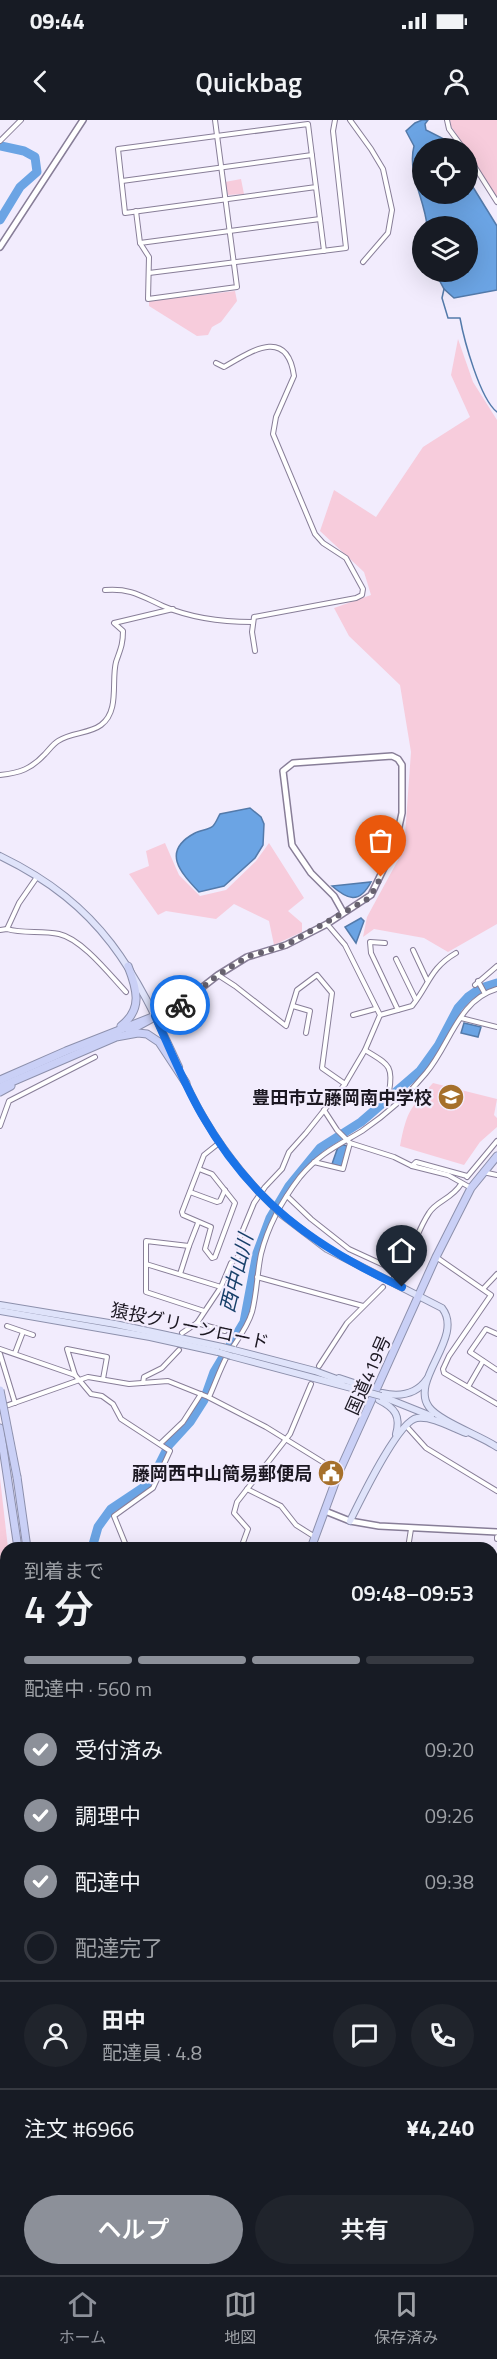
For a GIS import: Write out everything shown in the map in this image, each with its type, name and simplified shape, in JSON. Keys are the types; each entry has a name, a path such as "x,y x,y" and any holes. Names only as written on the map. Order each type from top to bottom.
{"highway":[{"path":"115,1034 136,1008 136,988 128,966"},
{"path":"0,1087 27,1072 115,1034 144,1025 155,1016"},
{"path":"115,1034 138,1033 156,1039 186,1083"},
{"path":"0,1078 27,1072"},
{"path":"0,1092 27,1072"},
{"name":"国道419号","path":"313,1542 339,1472 436,1257 471,1188 497,1156"},
{"path":"0,1390 17,1477 26,1542"},
{"path":"0,1428 17,1542"}],"main road":[{"path":"0,856 58,890 86,914 117,949 155,1016 201,1114 236,1168 259,1192 282,1214 327,1249 442,1308 447,1320 446,1335 425,1394 431,1409 497,1447"},
{"name":"猿投グリーンロード","path":"0,1305 115,1324 233,1353 317,1369 371,1393"},
{"name":"猿投グリーンロード","path":"0,1311 220,1350"},
{"name":"猿投グリーンロード","path":"233,1353 371,1393"},
{"path":"381,1396 412,1392 425,1382 433,1368"},
{"path":"371,1393 497,1447"},
{"path":"381,1396 397,1413 399,1422 394,1440"},
{"path":"350,1521 394,1440 407,1423 419,1417 483,1440"}],"street":[{"path":"0,141 21,120"},
{"path":"0,247 83,120"},
{"path":"136,211 140,243 149,257 148,299 237,287 215,120"},
{"path":"149,273 346,248 333,131 335,120"},
{"path":"350,120 372,148 383,169 392,210 388,233 363,262"},
{"path":"447,120 449,129 456,138"},
{"path":"316,187 125,213 118,149 308,124 312,155 316,187 320,219 324,251"},
{"path":"122,182 312,155"},
{"path":"478,172 497,202"},
{"path":"140,243 320,219"},
{"path":"216,363 224,367 264,346 277,347 286,356 294,376 273,426 276,444 315,534 323,543 346,558 363,588 362,595 356,598 254,617 252,622 255,651"},
{"path":"105,590 129,590 173,609 234,623 252,622"},
{"path":"0,775 29,769 57,742 103,724 109,715 116,663 123,647 123,631 114,623 173,609"},
{"path":"155,1016 182,1003 218,975 247,957 286,945 327,924 371,895 395,845 402,813 402,765 392,756 293,764 288,765 283,771 292,845 311,873 334,896 343,912"},
{"path":"7,929 37,877"},
{"path":"327,924 345,945 380,1015"},
{"path":"0,930 57,933 69,938 93,958 126,992"},
{"path":"385,943 370,942 371,952 398,1010"},
{"path":"414,950 428,981"},
{"path":"380,1015 412,1006 443,961 456,953"},
{"path":"396,959 416,1001"},
{"path":"484,992 477,983 497,966"},
{"path":"218,975 285,1026 297,990 317,975 332,993 322,1068 345,1084"},
{"path":"208,1397 252,1312 262,1252 273,1218 300,1177 331,1147 362,1130 425,1075 473,1000 484,992 497,989"},
{"path":"292,1006 310,1011 306,1033"},
{"path":"353,1015 375,1009"},
{"path":"182,1333 197,1323 220,1287 231,1263 238,1257 240,1248 238,1242 254,1203 265,1186 282,1169 289,1152 345,1084 365,1050 380,1015"},
{"path":"461,1017 497,1027"},
{"path":"365,1050 386,1062 391,1068 393,1074 391,1093 398,1100"},
{"path":"0,1126 9,1101 95,1057"},
{"path":"324,1110 337,1130 350,1143 394,1157 412,1166 448,1175 471,1188"},
{"path":"412,1166 416,1162 467,1176 497,1141"},
{"path":"199,1169 212,1174 235,1206 215,1257 212,1258 205,1249 211,1227 198,1223 183,1215 182,1212 199,1169 206,1153 219,1143"},
{"path":"314,1162 343,1169 350,1143"},
{"path":"483,1172 497,1175"},
{"path":"394,1277 407,1263 429,1212 451,1197 460,1184"},
{"path":"190,1192 217,1202 220,1201 225,1190"},
{"path":"288,1196 311,1220 349,1249 399,1272"},
{"path":"180,1274 198,1223"},
{"path":"189,1246 144,1241 147,1292 204,1311"},
{"path":"436,1257 491,1295 449,1356 443,1369 444,1373 497,1404"},
{"path":"146,1264 220,1287"},
{"path":"483,1289 497,1274"},
{"path":"257,1276 363,1306"},
{"path":"317,1369 347,1323 383,1287"},
{"path":"197,1323 225,1331"},
{"path":"8,1326 33,1335"},
{"path":"497,1334 486,1329 471,1349 471,1353 497,1370"},
{"path":"15,1353 23,1332"},
{"path":"0,1349 75,1376 91,1394 102,1396 113,1404 121,1419 169,1451 153,1488 114,1516 125,1542"},
{"path":"75,1376 67,1349 107,1357 103,1379"},
{"path":"143,1383 144,1377 162,1368 178,1350"},
{"path":"0,1354 15,1403"},
{"path":"468,1387 483,1361"},
{"path":"0,1408 88,1377 129,1383 168,1381 208,1397 286,1438 339,1472"},
{"path":"243,1542 248,1529 234,1513 237,1502 296,1423 311,1384"},
{"path":"160,1445 183,1422 201,1394"},
{"path":"408,1428 426,1448 497,1491"},
{"path":"247,1489 282,1506 296,1525 315,1537"},
{"path":"325,1511 350,1521 411,1530 497,1532"},
{"path":"409,1542 411,1530"}],"shaded area":[{"path":"450,120 497,120 497,199 478,169 478,138 459,138"},
{"path":"241,179 244,194 228,195 225,182"},
{"path":"235,291 237,301 221,322 212,327 208,335 197,336 149,306 149,301"},
{"path":"458,339 473,382 497,420 497,924 448,952 424,938 374,929 363,937 367,917 404,849 411,752 400,685 349,636 334,608 371,595 364,572 320,531 334,490 376,517 423,447 470,417 451,375"},
{"path":"165,843 179,875 200,896 226,890 256,861 269,843 304,898 288,911 302,923 302,932 274,945 269,921 234,904 216,919 166,911 158,915 129,874 149,866 146,851"},
{"path":"433,1083 497,1099 494,1115 497,1118 497,1127 480,1142 464,1165 400,1146 410,1111"},
{"path":"0,1478 7,1542 0,1542"}],"water":[{"path":"428,120 425,124 426,130 442,138 412,138 412,142 406,131 415,123"},
{"path":"478,195 497,226 497,290 454,298 444,289 440,282 478,282 478,216 426,216 423,204 478,204"},
{"path":"250,808 261,817 264,824 263,845 255,858 224,886 199,892 180,869 176,854 179,847 195,833 213,826 220,814"},
{"path":"371,882 362,894 353,898 332,886"},
{"path":"361,918 364,921 356,943 345,927"},
{"path":"464,1023 481,1027 478,1037 461,1033"},
{"path":"339,1144 348,1146 342,1167 332,1164"}],"waterway":[{"path":"0,220 20,187 37,172 35,157 24,151 1,146"},
{"path":"444,289 442,298 448,318 460,318 479,382 497,412"},
{"name":"西中山川","path":"94,1542 98,1527 111,1509 150,1483 169,1445 190,1422 204,1400 214,1372 244,1322 257,1253 270,1218 289,1186 320,1148 361,1122 420,1071 438,1046 458,1008 468,997 481,988 497,983"},
{"name":"西中山川","path":"0,2017 0,2026"}],"way so far":[{"path":"180,1005 218,975 247,957 286,945 366,900 381,877"}],"place":[{"name":"豊田市立藤岡南中学校","path":"451,1097"},
{"name":"藤岡西中山簡易郵便局","path":"331,1473"}],"route":[{"path":"180,1005 155,1016 201,1114 236,1168 295,1226 327,1249 402,1287"}]}
